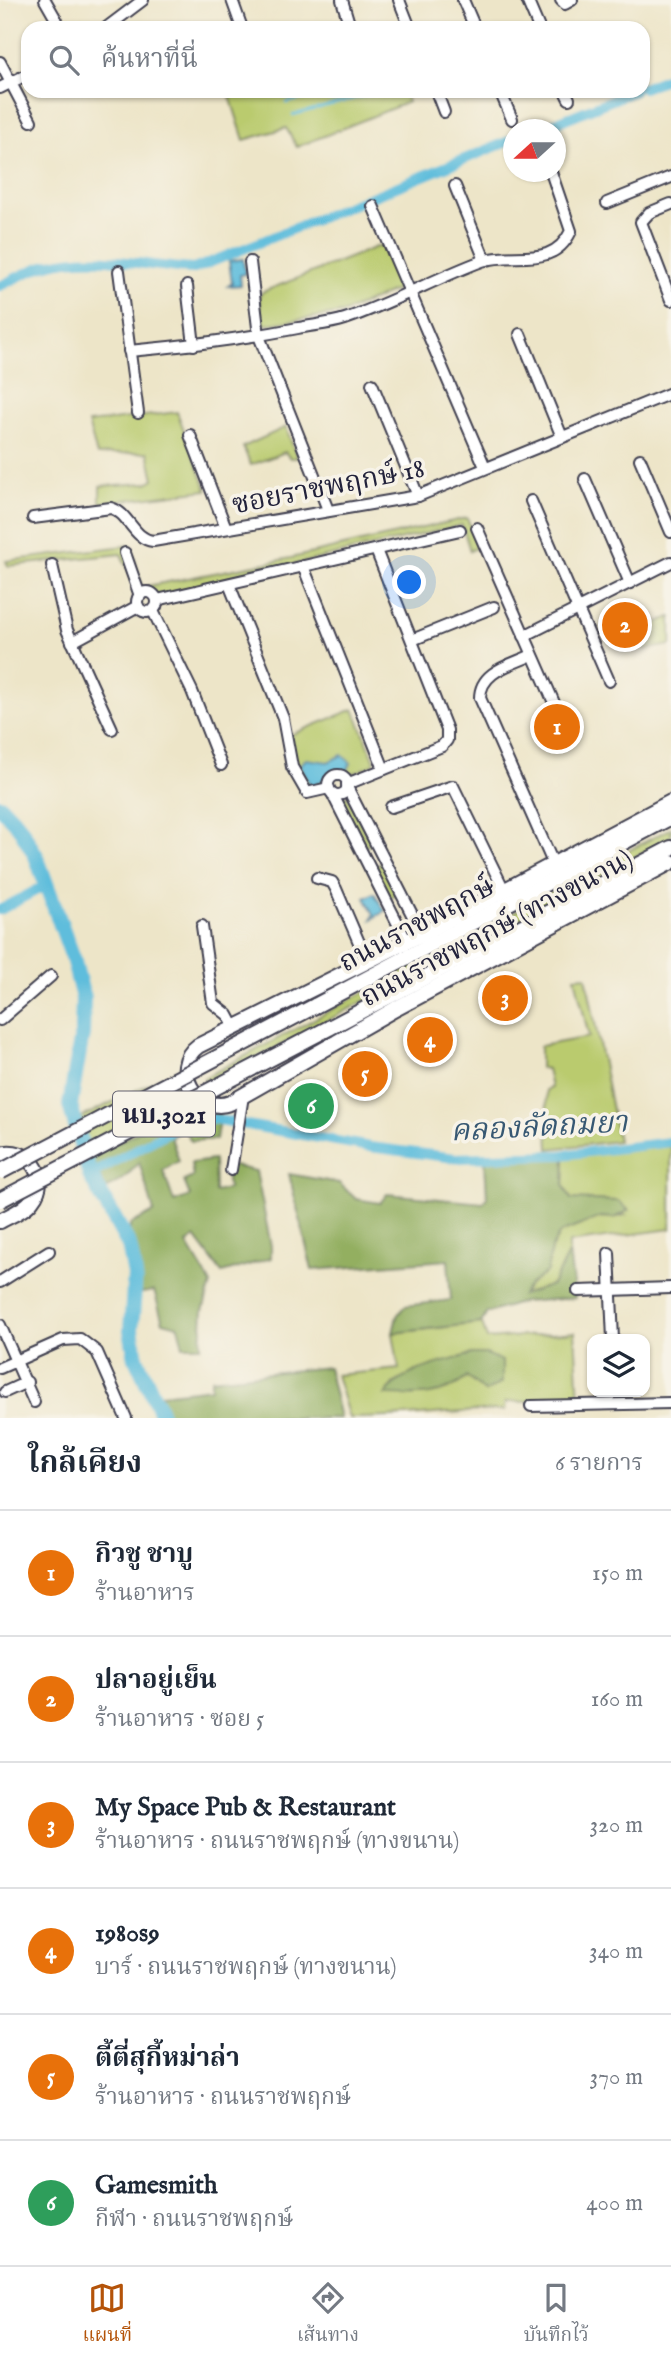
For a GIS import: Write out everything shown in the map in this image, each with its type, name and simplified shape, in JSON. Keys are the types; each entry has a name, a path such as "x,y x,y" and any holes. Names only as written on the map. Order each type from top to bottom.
{"main road":[{"name":"ถนนราชพฤกษ์ (ทางขนาน)","path":"323,984 671,802"},
{"name":"ถนนราชพฤกษ์","path":"0,1172 314,1006 358,980 671,817"},
{"name":"ถนนราชพฤกษ์","path":"0,1200 671,848"},
{"name":"ถนนราชพฤกษ์ (ทางขนาน)","path":"345,1037 671,862"},
{"path":"465,956 482,954 633,877 648,874"},
{"path":"358,980 407,942"},
{"name":"ถนนราชพฤกษ์","path":"323,984 191,1051 185,1073 194,1093 209,1104 223,1106 345,1037"},
{"path":"0,1154 16,1152 32,1161 38,1173 39,1184 28,1206 0,1221"}],"street":[{"path":"45,0 57,21"},
{"path":"115,21 143,0"},
{"path":"232,0 240,21"},
{"path":"342,0 348,21"},
{"path":"399,0 407,21"},
{"path":"463,0 472,21"},
{"path":"527,0 535,21"},
{"path":"561,0 565,4 572,0"},
{"path":"0,62 5,86 31,121"},
{"path":"5,86 21,78"},
{"path":"439,98 444,112"},
{"path":"503,98 512,119"},
{"path":"607,203 671,177"},
{"path":"130,351 259,336 342,320 485,260 510,255 534,259 568,238 571,231 570,219 555,182"},
{"path":"455,186 485,260"},
{"path":"671,204 649,213 641,222 671,300"},
{"path":"373,206 485,467"},
{"path":"250,262 259,336 328,510"},
{"path":"119,271 138,413"},
{"path":"187,286 194,345"},
{"path":"520,334 562,437"},
{"path":"372,384 418,496"},
{"name":"ซอยราชพฤกษ์ 18","path":"33,518 116,509 148,541 418,496 671,393"},
{"path":"190,435 226,528"},
{"path":"640,459 671,532"},
{"path":"585,479 630,583"},
{"path":"531,500 609,681"},
{"path":"477,528 555,705"},
{"path":"125,553 143,611 229,584 460,530"},
{"path":"229,584 283,718 291,764 300,787 307,793 330,790 341,794 347,786 442,746 447,740 447,730 376,550"},
{"path":"524,635 671,562"},
{"path":"52,565 72,642 112,729"},
{"path":"303,566 384,769"},
{"path":"72,642 150,592 221,765"},
{"path":"412,640 494,607"},
{"path":"532,655 491,674 482,682 480,698 553,863"},
{"path":"407,942 330,790 329,781 336,776 342,776 422,934"},
{"path":"391,807 453,786 503,890"},
{"path":"363,853 377,846"},
{"path":"369,866 383,858"},
{"path":"317,878 332,882 336,888 367,961"},
{"path":"202,926 213,1003 228,1015 235,1028"},
{"path":"0,1020 51,976"},
{"path":"231,1170 243,1096"},
{"path":"0,1282 49,1251"},
{"path":"609,1253 612,1334"},
{"path":"578,1291 671,1288"},
{"path":"0,1325 18,1359 34,1402"},
{"path":"0,1368 63,1340 80,1339 90,1344 103,1362 126,1418"},
{"path":"5,1392 27,1382"},
{"path":"531,1406 671,1403"}],"green space":[{"path":"231,98 406,98 408,102 297,147 286,128 244,140"},
{"path":"384,244 403,287 343,313 263,325 259,297 262,292"},
{"path":"177,412 207,490 100,503 100,486 147,483 154,479 148,452 97,455 88,423"},
{"path":"286,427 297,458 290,458 285,452 251,465 243,447"},
{"path":"467,518 479,546 470,551 462,525 159,596 137,589 121,554 8,566 6,561 131,545 142,587 291,558"},
{"path":"671,617 671,645 644,650 635,636 621,643 619,638"},
{"path":"354,709 375,761 373,765 347,776 336,773 328,776 325,784 309,790 300,779 290,735"},
{"path":"347,795 371,843 366,847 341,800"},
{"path":"671,828 671,838 210,1083 205,1082 204,1078"},
{"path":"382,862 398,893 389,898 374,866"},
{"path":"586,976 618,1141 549,1149 546,1090 551,1088 547,1069 540,1068 540,1046 589,1037 575,977"},
{"path":"179,1069 187,1095 89,1158 76,1120"},
{"path":"192,1102 198,1107 220,1113 216,1139 191,1141 184,1129 171,1137 179,1161 163,1170 174,1202 190,1196 184,1181 193,1177 191,1163 214,1160 215,1192 228,1189 225,1164 256,1171 271,1258 222,1273 195,1237 187,1244 211,1284 203,1311 201,1346 183,1346 178,1326 163,1322 154,1291 141,1293 128,1234 131,1224 154,1212 139,1162 126,1177 106,1189 89,1158"},
{"path":"671,1146 671,1229 569,1243 569,1252 552,1285 521,1296 529,1285 546,1272 550,1249 560,1233 601,1217 625,1215 571,1199 564,1186 565,1158"},
{"path":"565,1158 564,1186 571,1199 618,1201 629,1210 614,1218 601,1217 560,1233 551,1249 547,1272 529,1285 522,1295 552,1285 569,1252 575,1298 523,1302 487,1313 481,1323 393,1333 397,1316 405,1306 451,1300 448,1260 312,1270 289,1174 339,1183 356,1199 380,1203 387,1194 483,1203 487,1198 485,1161"},
{"path":"482,1323 487,1339 575,1332 579,1401 505,1402 505,1410 349,1418 336,1375 399,1369 393,1333","holes":["472,1354 486,1354 485,1392 467,1377 392,1384"]},
{"path":"472,1354 486,1354 502,1361 502,1383 485,1392 467,1377 439,1392 385,1395 392,1386 412,1373"},
{"path":"328,1367 340,1418 159,1418 155,1410 164,1406 160,1394 211,1388 211,1379"}],"water":[{"path":"243,259 245,274 240,275 241,285 228,286 232,283 229,261"},
{"path":"342,755 351,763 346,773 330,775 311,786 300,765 306,759 328,762"},
{"path":"374,893 385,911 372,919 374,914 365,898"}],"waterway":[{"path":"650,85 671,77"},
{"path":"286,103 306,98"},
{"path":"293,115 357,98"},
{"path":"565,119 617,98"},
{"path":"0,286 38,268 86,259 194,269 503,143"},
{"path":"0,806 19,826 36,856 73,958 83,998 82,1034 70,1105 90,1175 129,1245 135,1275 131,1330 136,1358 163,1418"},
{"path":"0,910 46,885"},
{"name":"คลองลัดถมยา","path":"90,1175 197,1116 370,1147 455,1158 562,1155 671,1142"}],"place":[{"name":"ปลาอยู่เย็น","path":"625,625"},
{"name":"กิวชู ชาบู","path":"557,727"},
{"name":"My Space Pub & Restaurant","path":"505,998"},
{"name":"1980s9","path":"430,1040"},
{"name":"ตี้ตี่สุกี้หม่าล่า","path":"365,1074"},
{"name":"Gamesmith","path":"311,1106"}]}
